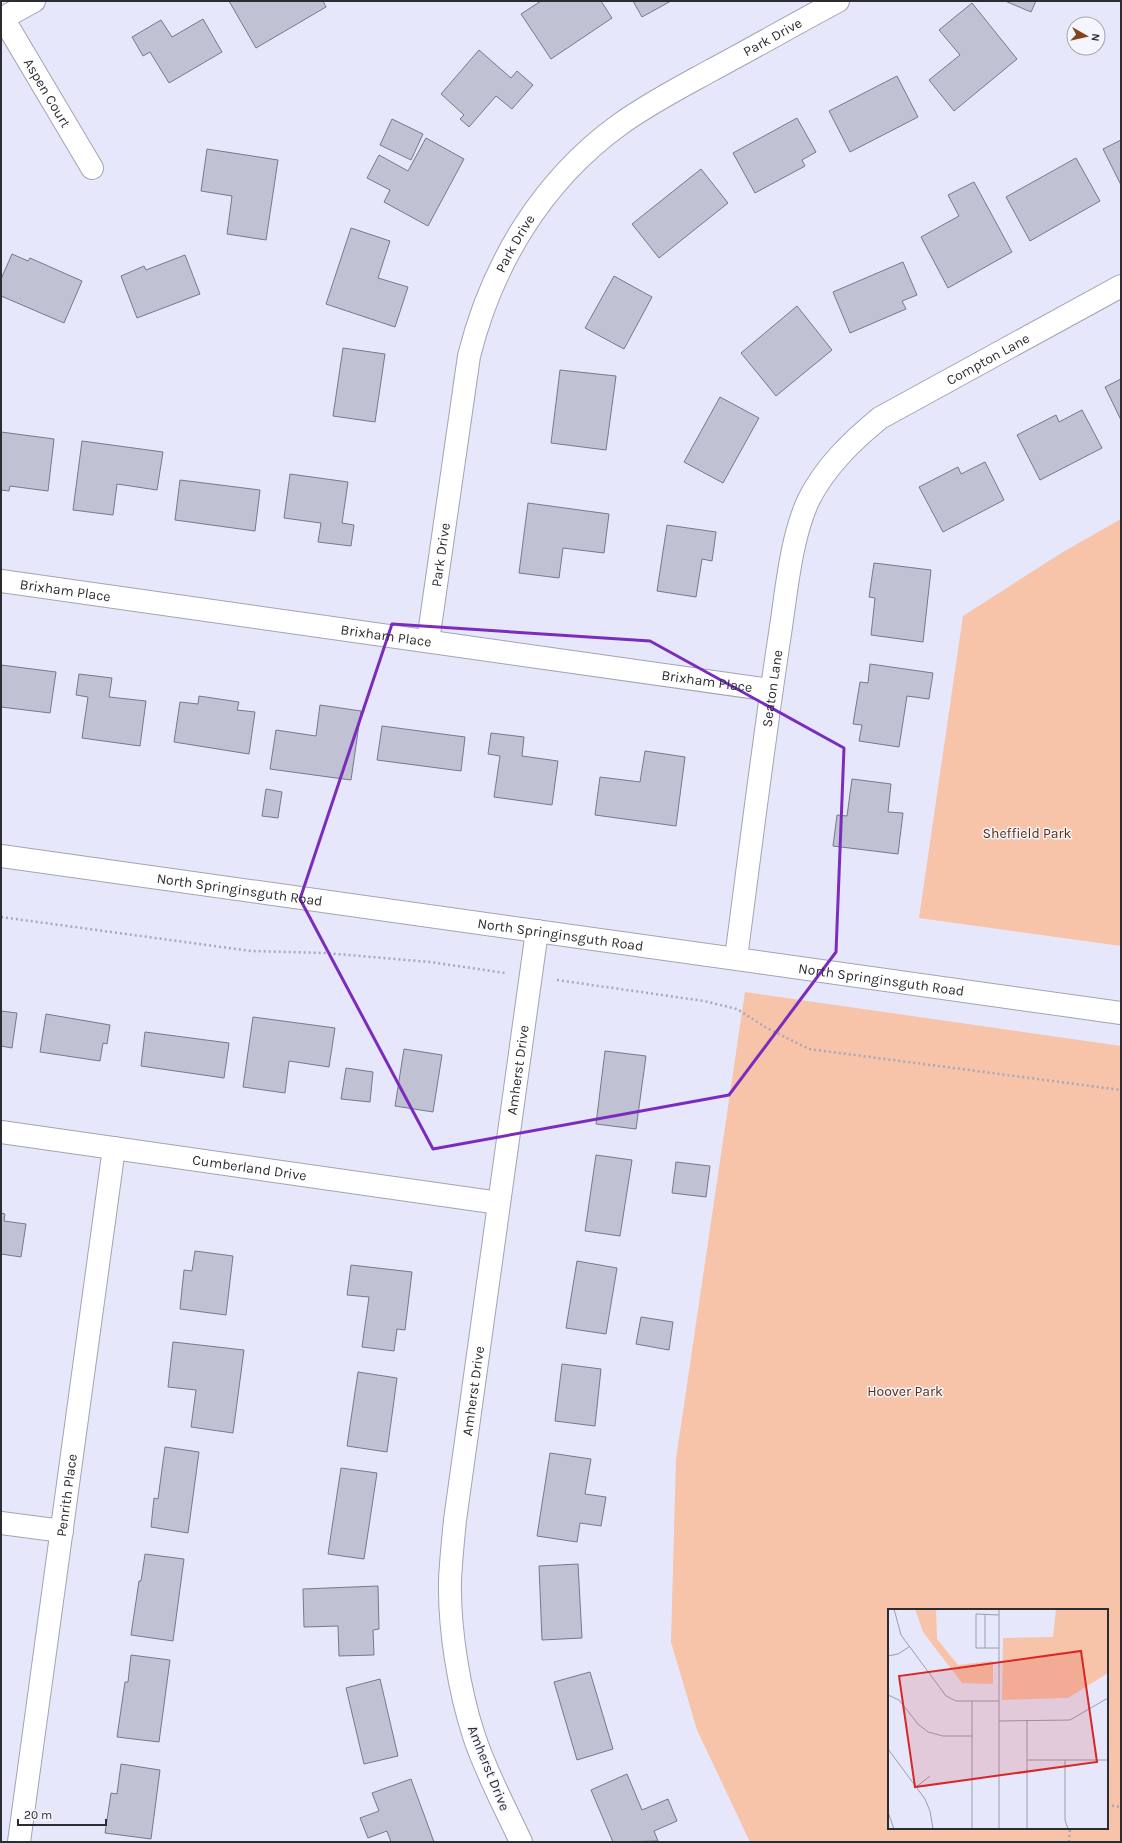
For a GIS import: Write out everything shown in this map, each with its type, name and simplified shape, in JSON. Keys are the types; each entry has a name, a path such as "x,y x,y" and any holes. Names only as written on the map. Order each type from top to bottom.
{"street":[{"path":"2,18 34,1"},
{"name":"Park Drive","path":"428,641 469,356 475,330 495,278 517,237 535,209 557,181 594,145 619,125 649,104 838,1"},
{"name":"Aspen Court","path":"2,18 92,168"},
{"name":"Compton Lane","path":"857,436 880,418 1121,286"},
{"name":"Seaton Lane","path":"736,958 771,690 789,575 798,531 809,499 825,472 857,436"},
{"name":"Brixham Place","path":"1,581 771,690"},
{"name":"North Springinsguth Road","path":"1,856 1121,1013"},
{"name":"Amherst Drive","path":"521,1842 474,1736 462,1685 453,1636 450,1582 455,1520 537,931"},
{"name":"Cumberland Drive","path":"1,1132 499,1203"},
{"name":"Penrith Place","path":"19,1842 114,1148"},
{"path":"1,1523 62,1532"}],"path":[{"path":"1,917 251,951 325,954 430,962 704,1001 737,1009 765,1027 809,1049 1121,1090"},
{"path":"1108,1805 1121,1807"},
{"path":"1069,1842 1070,1829"}],"highlighted area":[{"path":"392,624 650,641 844,748 836,952 729,1095 433,1149 300,899"}],"green space":[{"name":"Sheffield Park","path":"1121,519 1121,946 919,918 963,616 1063,552"},
{"name":"Hoover Park","path":"745,992 1121,1046 1121,1842 750,1842 697,1730 671,1642 676,1459"}],"building":[{"path":"229,1 323,1 326,7 256,48"},
{"path":"541,1 601,1 612,18 551,59 521,14"},
{"path":"633,1 671,1 642,17"},
{"path":"1005,1 1036,1 1031,12"},
{"path":"972,3 1017,59 954,111 929,80 960,55 939,30"},
{"path":"203,19 222,52 169,83 150,52 143,56 132,37 161,20 172,37"},
{"path":"479,50 511,78 517,71 533,85 512,109 496,96 469,127 460,119 464,115 441,94"},
{"path":"897,76 918,117 850,152 829,111"},
{"path":"797,118 816,152 802,160 805,166 755,193 733,153"},
{"path":"392,119 423,134 411,160 380,145"},
{"path":"426,138 464,159 428,226 384,202 390,190 367,178 379,155 408,171"},
{"path":"1121,140 1121,185 1103,149"},
{"path":"207,149 278,160 266,240 227,234 232,196 201,191"},
{"path":"1076,158 1100,201 1030,241 1006,197"},
{"path":"701,169 728,203 659,258 632,224"},
{"path":"974,182 1012,252 948,288 921,237 959,216 948,195"},
{"path":"351,228 390,241 378,278 408,287 395,327 326,304"},
{"path":"12,254 28,261 30,258 82,281 64,323 1,296 1,279"},
{"path":"185,255 200,294 137,318 121,276 144,266 146,270"},
{"path":"903,262 917,295 902,301 906,309 850,333 833,292"},
{"path":"614,276 652,297 624,349 585,328"},
{"path":"797,306 832,350 776,396 741,353"},
{"path":"343,348 385,354 375,422 333,416"},
{"path":"560,370 616,376 606,450 551,443"},
{"path":"1121,379 1121,420 1105,387"},
{"path":"720,397 759,418 723,483 684,462"},
{"path":"1082,410 1102,448 1040,480 1017,435 1056,415 1059,422"},
{"path":"1,432 54,439 48,491 10,486 9,491 1,490"},
{"path":"82,441 163,452 157,490 117,484 113,515 73,510"},
{"path":"985,462 1004,500 943,532 919,487 958,467 961,474"},
{"path":"290,474 348,482 342,523 354,525 351,546 318,542 321,523 284,518"},
{"path":"180,480 260,490 255,531 175,520"},
{"path":"528,503 609,514 604,553 563,548 559,578 519,573"},
{"path":"667,525 716,532 712,561 702,559 696,597 657,591"},
{"path":"874,563 931,570 923,642 871,635 875,598 869,597"},
{"path":"870,664 933,673 929,699 907,696 899,747 859,741 862,725 853,724 860,682 868,683"},
{"path":"1,665 56,672 50,713 1,707"},
{"path":"79,674 112,678 109,697 146,701 140,746 82,738 88,697 76,695"},
{"path":"199,696 239,702 237,710 255,712 249,754 174,742 180,702 198,704"},
{"path":"320,705 361,711 351,780 270,769 276,730 316,736"},
{"path":"382,726 465,737 461,771 377,760"},
{"path":"491,733 524,737 522,756 558,761 552,805 494,797 500,756 488,754"},
{"path":"645,751 685,757 676,826 595,815 600,777 640,782"},
{"path":"852,779 891,784 888,812 903,813 898,854 833,846 837,815 847,816"},
{"path":"266,789 282,792 278,818 262,816"},
{"path":"1,1011 17,1013 12,1048 1,1046"},
{"path":"46,1014 110,1025 107,1044 103,1043 100,1061 40,1052"},
{"path":"253,1017 335,1028 329,1067 289,1061 285,1093 243,1087"},
{"path":"145,1032 229,1043 224,1078 141,1066"},
{"path":"404,1049 442,1055 433,1112 395,1106"},
{"path":"605,1051 646,1056 636,1129 596,1124"},
{"path":"346,1068 373,1072 370,1102 341,1099"},
{"path":"596,1155 632,1160 620,1236 585,1231"},
{"path":"676,1162 710,1166 706,1197 672,1193"},
{"path":"1,1213 5,1214 4,1221 26,1224 21,1257 1,1254"},
{"path":"195,1251 233,1256 226,1315 180,1309 184,1270 192,1271"},
{"path":"577,1261 617,1268 606,1334 566,1328"},
{"path":"351,1265 412,1272 405,1330 397,1329 394,1351 362,1347 369,1297 347,1295"},
{"path":"641,1317 673,1322 669,1350 636,1344"},
{"path":"173,1342 244,1350 233,1433 191,1427 196,1390 168,1387"},
{"path":"562,1364 601,1369 595,1426 555,1421"},
{"path":"358,1372 397,1378 387,1452 347,1446"},
{"path":"165,1447 199,1452 188,1533 151,1527 154,1498 158,1499"},
{"path":"550,1453 591,1459 585,1494 606,1497 601,1526 580,1523 577,1542 537,1536"},
{"path":"341,1468 377,1473 364,1559 328,1554"},
{"path":"145,1554 184,1559 173,1641 131,1635 139,1581 141,1581"},
{"path":"578,1564 582,1638 542,1640 539,1566"},
{"path":"378,1586 379,1629 373,1630 374,1655 339,1656 338,1626 304,1627 303,1589"},
{"path":"131,1655 170,1660 159,1742 117,1737 125,1682 128,1682"},
{"path":"590,1672 613,1749 577,1760 554,1682"},
{"path":"380,1679 398,1756 364,1764 346,1688"},
{"path":"121,1764 160,1770 151,1839 105,1833 111,1793 117,1794"},
{"path":"627,1774 642,1810 668,1799 677,1821 654,1831 658,1841 613,1842 591,1790"},
{"path":"411,1779 434,1842 391,1842 387,1831 368,1838 360,1818 379,1811 372,1793"}]}
